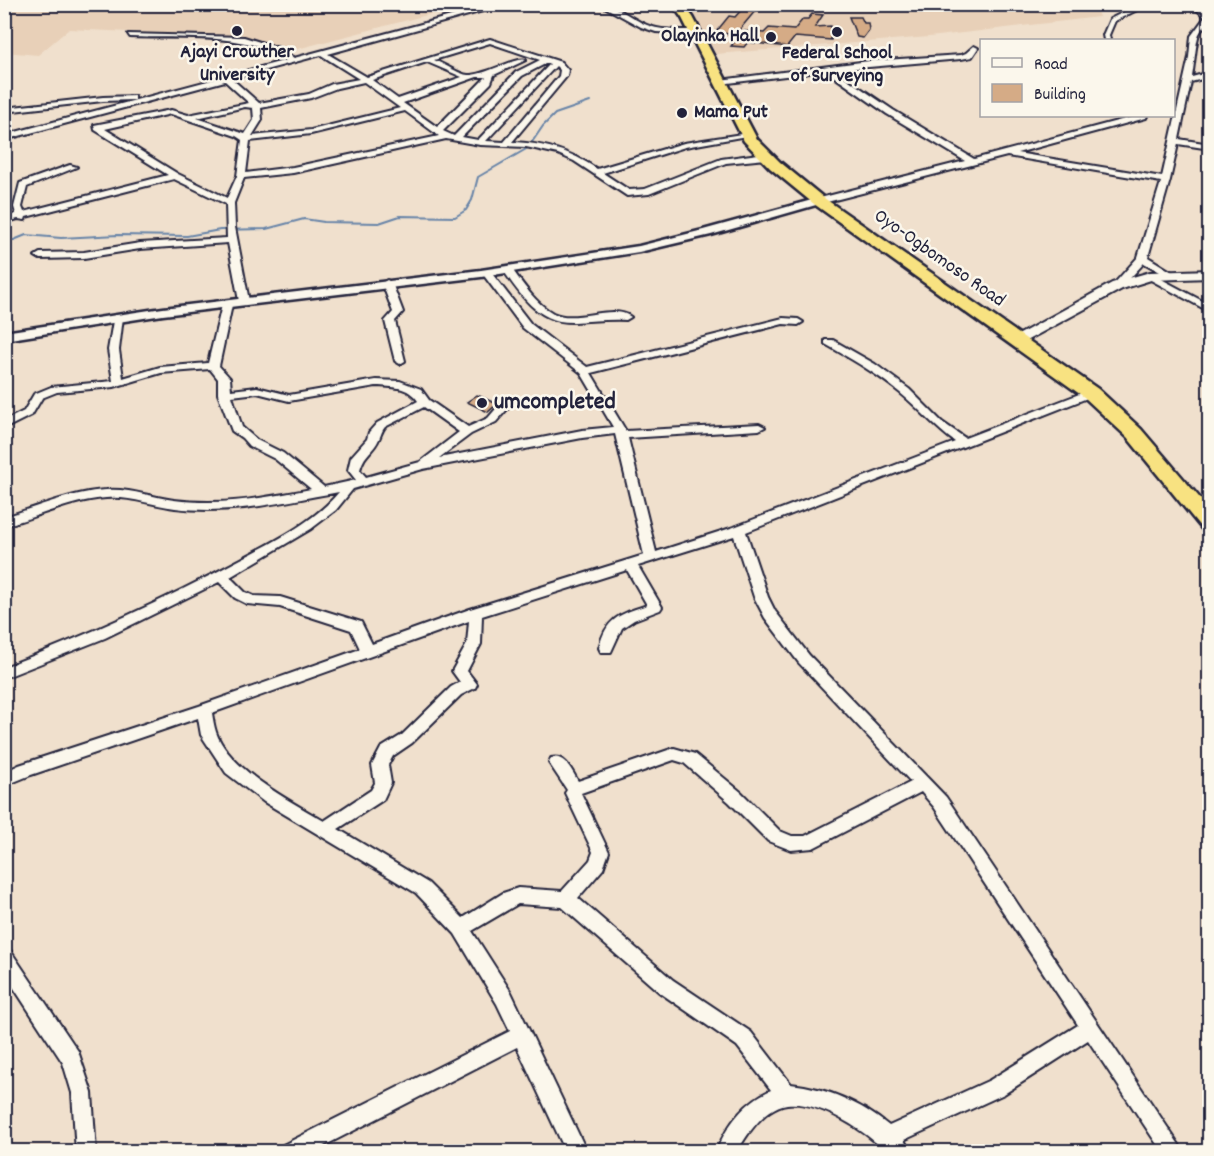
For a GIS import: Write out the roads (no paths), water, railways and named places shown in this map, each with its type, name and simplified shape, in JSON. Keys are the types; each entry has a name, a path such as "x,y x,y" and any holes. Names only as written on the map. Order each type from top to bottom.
{"highway":[{"name":"Oyo-Ogbomoso Road","path":"677,4 695,32 748,135 766,156 819,201 1091,393 1134,433 1209,524"}],"main road":[{"path":"1017,340 1117,286 1150,276 1209,274"}],"street":[{"path":"4,138 505,4"},
{"path":"602,4 643,26 658,31 695,32"},
{"path":"1107,39 1106,35 1112,20 1146,4"},
{"path":"1117,286 1143,258 1166,180 1175,141 1176,106 1188,81 1194,36 1208,16 1192,4"},
{"path":"130,35 244,39 277,49 293,61"},
{"path":"189,117 245,105 256,106 311,96 335,86 378,77 492,41 564,68 563,76 506,145"},
{"path":"720,82 870,63 961,57 969,55 974,48"},
{"path":"322,53 365,79 437,132 451,138 506,145 531,145 577,159 627,193 640,194 724,161 766,156"},
{"path":"428,60 469,78"},
{"path":"398,102 469,78 491,74 522,60"},
{"path":"241,176 288,171 451,138 524,70 551,62"},
{"path":"480,142 551,62"},
{"path":"828,69 890,112 972,162"},
{"path":"437,132 488,81 491,74"},
{"path":"1188,81 1209,74"},
{"path":"227,79 256,106 258,120 246,139 241,176 230,203 231,233 244,301"},
{"path":"4,110 103,99 146,100"},
{"path":"98,128 168,112 239,134 246,139 311,132 405,110"},
{"path":"90,115 90,119 98,128 175,176 230,203"},
{"path":"4,336 118,317 387,283 487,273 640,249 1139,117"},
{"path":"596,172 699,141 748,135"},
{"path":"1175,141 1209,147"},
{"path":"1005,154 1166,180"},
{"path":"22,218 18,207 23,185 73,167"},
{"path":"4,220 22,218 175,176"},
{"path":"40,256 84,255 231,233"},
{"path":"1143,258 1172,275"},
{"path":"508,270 525,294 549,316 573,319 599,314 626,316"},
{"path":"487,273 527,326 585,371 621,433 651,559"},
{"path":"1150,276 1209,309"},
{"path":"387,283 398,312 390,321 400,361"},
{"path":"213,366 226,305"},
{"path":"118,317 112,340 112,354 119,383"},
{"path":"585,371 783,321 798,322"},
{"path":"829,342 897,384 938,424 963,442"},
{"path":"4,426 28,413 35,400 55,389 119,383 160,370 213,366"},
{"path":"213,366 224,378 224,393 235,419 236,429 253,443 279,456 321,491"},
{"path":"224,393 257,390 289,398 384,382 417,391 425,402 467,432"},
{"path":"4,780 25,770 204,710 475,613 632,566 739,530 1091,393"},
{"path":"363,481 354,470 357,457 374,440 375,432 388,419 425,402"},
{"path":"422,465 467,432 492,420 504,406"},
{"path":"4,522 79,498 106,494 129,494 174,504 241,506 349,486 422,465 582,434 759,427"},
{"path":"4,674 67,650 221,576 296,534 339,500 349,486"},
{"path":"739,530 761,597 770,614 804,659 940,802 1174,1152"},
{"path":"606,648 609,632 621,620 655,607 632,566"},
{"path":"221,576 240,595 252,601 280,602 356,626 368,650"},
{"path":"324,830 377,795 383,783 380,765 387,752 407,739 456,691 470,684 459,671 466,661 477,633 475,613"},
{"path":"204,710 209,735 232,768 270,797 422,888 461,928 504,998 577,1152"},
{"path":"575,789 674,754 682,754 735,797 774,836 791,843 807,843 924,783"},
{"path":"557,763 575,789 574,797 600,849 601,856 597,864 566,899"},
{"path":"461,928 518,896 566,899 666,986 744,1039 786,1094"},
{"path":"4,956 71,1058 82,1093 86,1152"},
{"path":"726,1152 731,1141 754,1112 786,1094 820,1099 862,1117 895,1144 997,1086 1091,1028"},
{"path":"290,1152 413,1087 521,1035"}],"waterway":[{"path":"4,244 26,235 61,238 118,235 187,236 220,230 266,229 304,219 324,222 379,223 400,216 455,217 466,210 472,200 478,177 528,148 543,126 555,114 590,102"}],"place":[{"name":"Ajayi Crowther University","path":"237,31"},
{"name":"Federal School of Surveying","path":"837,32"},
{"name":"Olayinka Hall","path":"771,37"},
{"name":"Mama Put","path":"682,113"},
{"name":"umcompleted","path":"482,403"}]}
